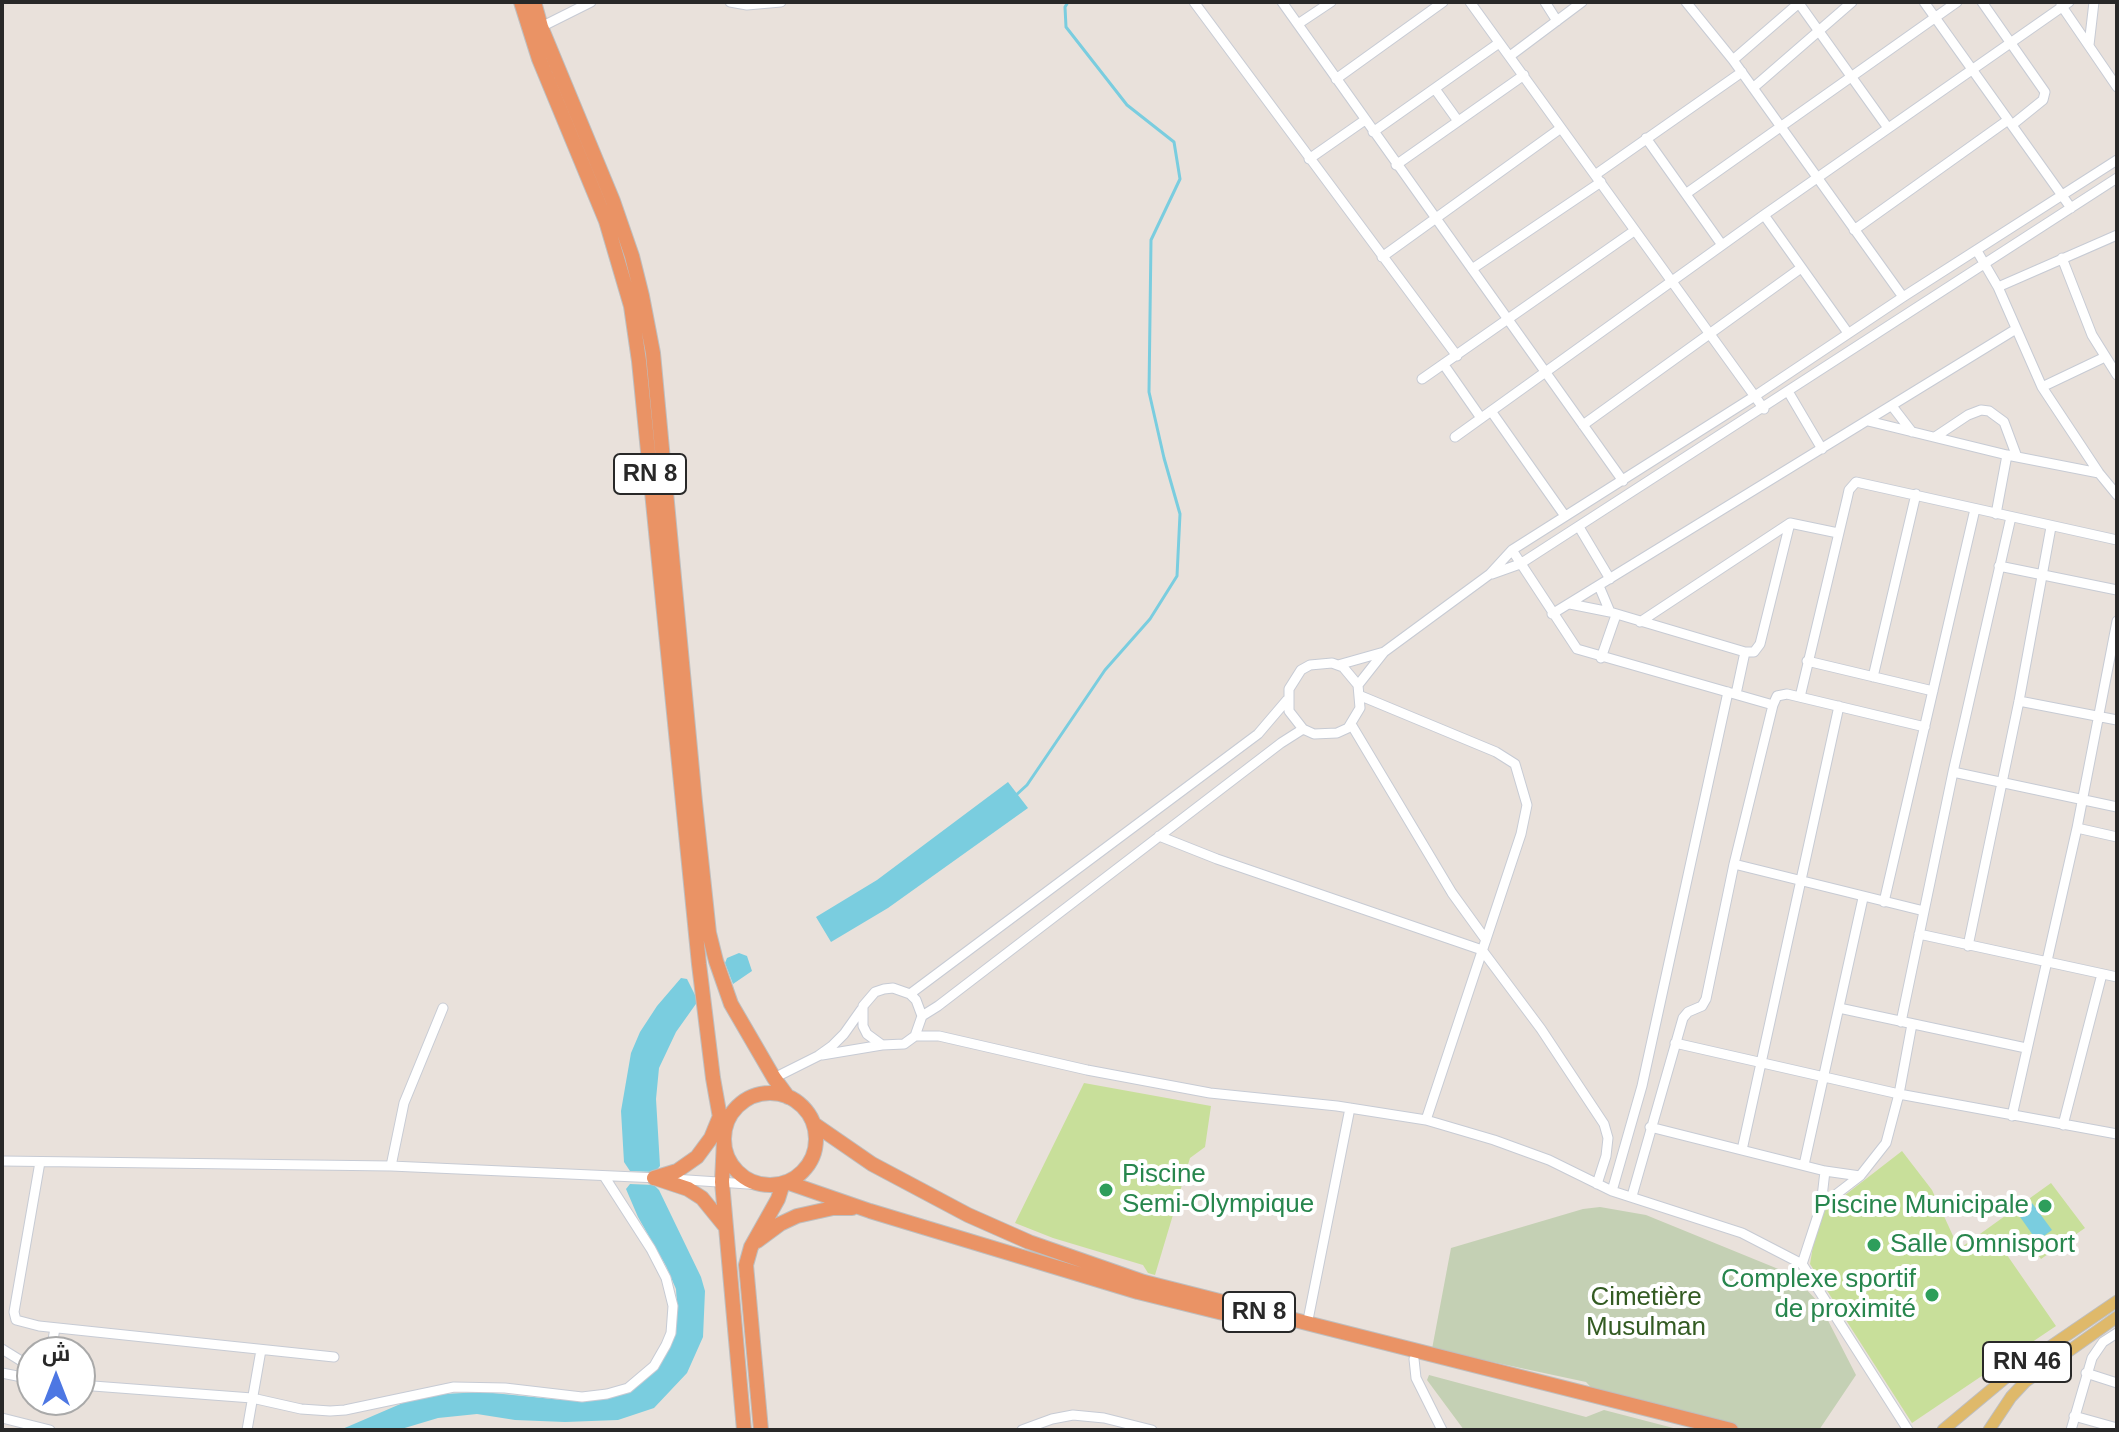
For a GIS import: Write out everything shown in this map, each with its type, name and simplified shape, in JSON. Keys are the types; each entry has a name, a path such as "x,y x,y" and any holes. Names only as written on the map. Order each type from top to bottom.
{"highway":[{"name":"RN 8","path":"521,2 539,59 606,221 631,306 699,964 724,1140"},
{"name":"RN 8","path":"534,2 541,27 613,201 632,256 653,353 709,933 731,1004 788,1097"},
{"path":"724,1140 735,1169 763,1185 785,1183 799,1175 814,1152 816,1138 814,1124 804,1108 788,1097 763,1094 739,1105 726,1127 724,1140 722,1182 744,1430"},
{"path":"654,1178 677,1171 697,1157 711,1138 720,1116"},
{"name":"RN 8","path":"814,1124 872,1164 913,1187 1029,1242 1144,1282 1731,1430"},
{"path":"654,1178 688,1189 702,1198 727,1229"},
{"name":"RN 8","path":"785,1183 1138,1292 1697,1430"},
{"path":"761,1430 746,1276 751,1247 785,1183"},
{"path":"751,1247 780,1224 797,1216 833,1208 870,1211"}],"main road":[{"name":"RN 46","path":"1943,1430 2010,1374 2117,1301"},
{"name":"RN 46","path":"1989,1430 2025,1382 2117,1317"}],"street":[{"path":"541,27 591,2"},
{"path":"730,2 747,5 781,2"},
{"path":"1194,2 1457,356"},
{"path":"1282,2 1623,481"},
{"path":"1298,24 1331,2"},
{"path":"1336,79 1443,2"},
{"path":"1470,2 1764,409"},
{"path":"1545,2 1557,21"},
{"path":"1510,56 1582,2"},
{"path":"1687,2 1742,72 1903,297"},
{"path":"1733,60 1799,2 1888,128"},
{"path":"1753,88 1852,2"},
{"path":"1924,2 2071,208"},
{"path":"1687,193 1957,2"},
{"path":"1854,230 2043,100 2045,95 1982,2"},
{"path":"2089,45 2094,2"},
{"path":"1455,437 2063,4 2117,87"},
{"path":"1373,132 1499,43"},
{"path":"1472,269 1598,178 1646,138 1742,72"},
{"path":"1396,165 1524,75"},
{"path":"1435,89 1458,121"},
{"path":"1309,159 1365,120"},
{"path":"1382,257 1561,128"},
{"path":"1646,138 1722,245"},
{"path":"1358,685 1384,652 1490,574 1512,550 2117,160"},
{"path":"1490,574 1520,564 1579,527 2117,178"},
{"path":"1764,215 1848,333"},
{"path":"1422,379 1634,231"},
{"path":"1998,287 2117,235"},
{"path":"1977,251 1998,287 2042,387 2117,495"},
{"path":"2062,258 2092,335 2117,375"},
{"path":"1583,425 1801,268"},
{"path":"1552,614 2016,329"},
{"path":"2042,387 2105,357"},
{"path":"1444,365 1481,418"},
{"path":"1789,393 1822,449"},
{"path":"1892,406 1912,432"},
{"path":"1935,437 1981,410 1989,411 2004,422 2012,456 1996,514"},
{"path":"1491,411 1565,516"},
{"path":"1868,421 2012,456 2099,473"},
{"path":"1800,697 1849,490 1856,482 2117,540"},
{"path":"1873,677 1916,494"},
{"path":"1884,902 1975,509"},
{"path":"1901,1022 2011,517"},
{"path":"1640,622 1790,523 1838,533"},
{"path":"1570,604 1754,652 1760,644 1790,523"},
{"path":"1579,527 1610,579"},
{"path":"1968,946 2019,701 2051,527"},
{"path":"1512,550 1577,649 1773,705"},
{"path":"1999,566 2117,590"},
{"path":"1599,586 1613,614 1601,658"},
{"path":"2012,1116 2077,828 2117,621"},
{"path":"1338,665 1384,652"},
{"path":"1612,1191 1642,1086 1732,693 1745,652"},
{"path":"1807,661 1933,691"},
{"path":"910,994 1258,734 1287,700 1289,689 1301,670 1321,662 1338,665 1352,675 1361,696 1360,708 1351,724 1326,736 1303,729 1295,721 1287,700"},
{"path":"1632,1196 1683,1018 1688,1012 1702,1006 1706,999 1734,864 1775,698 1780,695 1800,697 1925,727"},
{"path":"1361,696 1496,752 1515,764 1527,805 1521,834 1426,1120"},
{"path":"2019,701 2117,720"},
{"path":"1742,1150 1839,706"},
{"path":"1351,724 1484,945 1604,1124 1608,1138 1606,1156 1597,1184"},
{"path":"818,1056 904,1044 915,1036 922,1016 1303,729"},
{"path":"1953,772 2117,807"},
{"path":"2077,828 2117,837"},
{"path":"1159,836 1230,863 1484,945"},
{"path":"1734,864 1924,911"},
{"path":"1804,1165 1863,898"},
{"path":"1919,934 2117,977"},
{"path":"2063,1125 2102,974"},
{"path":"774,1078 818,1056 844,1034 875,992 893,988 910,994 922,1016"},
{"path":"863,1006 863,1026 867,1034 882,1045"},
{"path":"391,1166 404,1103 443,1008"},
{"path":"1839,1008 2026,1048"},
{"path":"1821,1206 1860,1176 1886,1143 1912,1024"},
{"path":"915,1036 939,1036 1087,1070 1210,1093 1350,1108 1426,1120 1549,1160 1612,1191 1742,1233 1802,1264 1908,1430"},
{"path":"1675,1043 1899,1094 2063,1125 2115,1131"},
{"path":"1307,1325 1350,1108"},
{"path":"1650,1127 1825,1171 1860,1176"},
{"path":"2,1161 391,1166 763,1185"},
{"path":"40,1162 14,1316 16,1320 55,1328 334,1357"},
{"path":"1802,1264 1821,1206 1825,1171"},
{"path":"96,1386 252,1398 301,1409 330,1411 454,1387 505,1388 582,1397 628,1388 654,1366 666,1345 671,1333 673,1306 666,1278 651,1249 604,1176"},
{"path":"54,1336 55,1328"},
{"path":"2071,1430 2086,1373 2103,1342 2117,1333"},
{"path":"247,1430 261,1350"},
{"path":"1414,1359 1416,1378 1442,1430"},
{"path":"2086,1373 2117,1383"},
{"path":"1022,1430 1073,1415 1104,1418 1152,1430"},
{"path":"2074,1416 2117,1428"},
{"path":"2,1418 50,1430"}],"green space":[{"name":"Piscine Semi-Olympique","path":"1084,1083 1211,1106 1205,1147 1190,1158 1155,1275 1148,1273 1143,1265 1053,1238 1015,1223"},
{"name":"Complexe sportif de proximité","path":"1902,1151 1932,1190 1959,1249 2051,1183 2085,1228 2041,1259 2027,1240 2007,1255 2056,1326 1912,1423 1810,1264 1818,1216"},
{"name":"Cimetière Musulman","path":"1600,1207 1646,1215 1793,1275 1819,1303 1856,1375 1819,1430 1742,1430 1599,1396 1586,1382 1432,1349 1451,1248 1583,1209"},
{"name":"Cimetière Musulman","path":"1429,1375 1586,1417 1604,1410 1681,1430 1464,1430 1427,1380"}],"water":[{"path":"1008,782 1028,808 888,908 831,942 816,917 877,880"},
{"path":"739,953 747,956 752,971 733,984 725,963 727,958"},
{"path":"681,978 687,979 698,1001 676,1032 659,1068 656,1099 660,1166 655,1172 630,1171 624,1162 621,1111 631,1053 657,1006"},
{"path":"630,1184 654,1185 659,1190 705,1291 703,1337 687,1373 654,1408 618,1420 515,1420 477,1414 438,1418 398,1430 340,1430 412,1399 443,1394 483,1392 594,1400 628,1393 643,1382 671,1345 677,1324 677,1304 676,1289 666,1266 626,1189"},
{"path":"2032,1203 2052,1230 2037,1241 2018,1214"}],"waterway":[{"path":"1015,796 1027,785 1105,670 1150,619 1177,576 1180,514 1149,392 1151,240 1180,179 1174,142 1127,105 1066,27 1065,7 1068,2"}],"place":[{"name":"Piscine Semi-Olympique","path":"1106,1190"},
{"name":"Piscine Municipale","path":"2045,1206"},
{"name":"Salle Omnisport","path":"1874,1245"},
{"name":"Complexe sportif de proximité","path":"1932,1295"}]}
